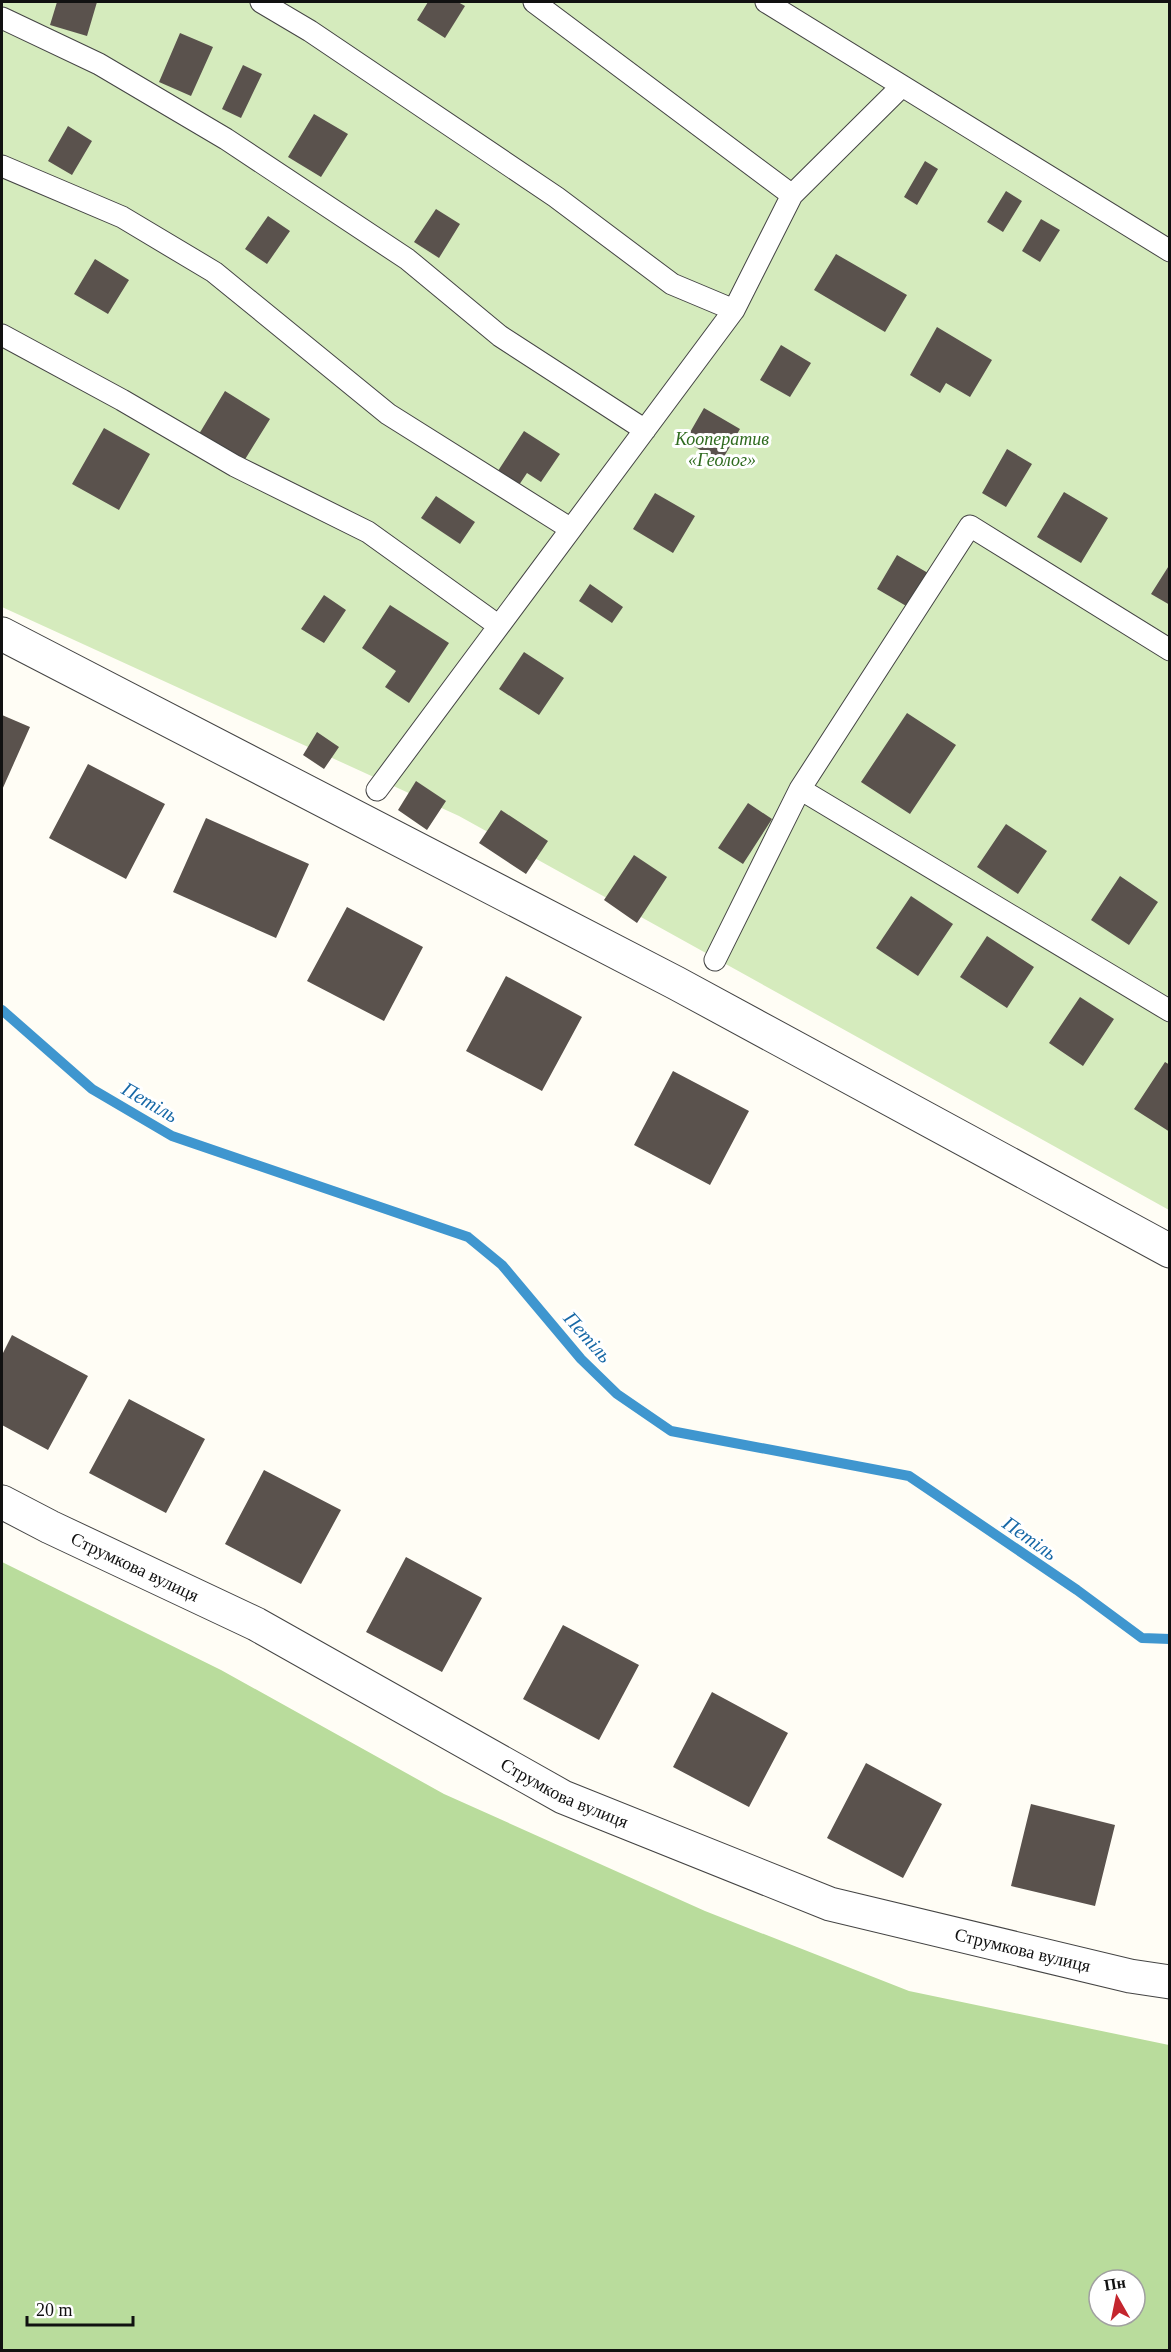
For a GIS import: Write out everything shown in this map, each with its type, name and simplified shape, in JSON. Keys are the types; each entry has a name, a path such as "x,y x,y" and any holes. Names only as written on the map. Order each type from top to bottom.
{"street":[{"path":"2,634 676,983 1170,1251"},
{"name":"Струмкова вулиця","path":"2,1502 256,1624 563,1797 830,1904 1130,1976 1170,1982"}],"lane":[{"path":"261,2 310,31 546,190 672,284 735,310"},
{"path":"534,2 792,195"},
{"path":"766,2 1170,251"},
{"path":"2,18 99,64 225,139 407,259 500,336 645,430"},
{"path":"377,790 735,310 792,195 902,86"},
{"path":"2,166 122,218 214,272 388,414 571,529"},
{"path":"2,335 122,400 235,466 368,532 499,626"},
{"path":"715,960 800,789 970,526 1170,650"},
{"path":"800,789 1170,1011"}],"green space":[{"name":"Кооператив «Геолог»","path":"2,2 1169,2 1169,1210 459,816 2,607"},
{"path":"2,1562 221,1670 444,1794 705,1911 909,1991 1169,2045 1169,2350 2,2350"}],"building":[{"path":"57,2 97,2 87,36 50,25"},
{"path":"428,2 458,2 465,6 445,38 417,20"},
{"path":"180,33 213,47 191,96 159,82"},
{"path":"243,65 262,74 241,118 222,109"},
{"path":"314,114 348,134 321,177 288,157"},
{"path":"68,126 92,141 72,175 48,161"},
{"path":"925,161 938,169 917,205 904,197"},
{"path":"1006,191 1022,201 1003,232 987,222"},
{"path":"436,209 460,224 439,258 414,242"},
{"path":"268,216 290,231 267,264 245,249"},
{"path":"1041,219 1060,230 1040,262 1022,251"},
{"path":"836,254 907,295 885,332 814,290"},
{"path":"95,259 129,280 108,314 74,294"},
{"path":"937,327 992,360 970,397 946,383 940,393 910,375"},
{"path":"781,345 811,363 790,397 760,380"},
{"path":"225,391 270,419 244,461 199,434"},
{"path":"704,408 740,429 721,462 685,441"},
{"path":"104,428 150,454 119,510 72,484"},
{"path":"524,431 560,454 541,482 527,473 517,488 496,474"},
{"path":"1007,449 1032,464 1006,507 982,493"},
{"path":"1064,492 1108,518 1081,563 1037,537"},
{"path":"655,493 695,516 673,553 633,529"},
{"path":"436,496 475,522 460,544 421,518"},
{"path":"897,555 928,573 908,607 877,589"},
{"path":"1170,564 1170,605 1151,594"},
{"path":"590,584 623,607 612,623 579,601"},
{"path":"324,595 346,610 324,643 301,629"},
{"path":"390,605 449,643 409,703 385,687 396,671 362,648"},
{"path":"524,652 564,678 539,715 499,689"},
{"path":"907,713 956,745 910,814 861,782"},
{"path":"2,715 30,727 2,790"},
{"path":"317,732 339,747 324,769 303,755"},
{"path":"88,764 165,804 126,879 49,838"},
{"path":"416,781 446,801 427,830 398,810"},
{"path":"748,803 772,819 743,864 718,848"},
{"path":"501,810 548,841 526,874 479,843"},
{"path":"206,818 309,864 276,938 173,892"},
{"path":"1006,824 1047,851 1018,894 977,867"},
{"path":"634,855 667,877 637,923 604,900"},
{"path":"1120,876 1158,902 1129,945 1091,920"},
{"path":"911,896 953,924 918,976 876,948"},
{"path":"347,907 423,947 384,1021 307,981"},
{"path":"987,936 1034,967 1007,1008 960,977"},
{"path":"506,976 582,1017 542,1091 466,1051"},
{"path":"1080,997 1114,1019 1083,1066 1049,1043"},
{"path":"1165,1062 1170,1065 1170,1132 1134,1109"},
{"path":"673,1071 749,1111 710,1185 634,1145"},
{"path":"12,1335 88,1376 48,1450 2,1425 2,1355"},
{"path":"129,1399 205,1439 166,1513 89,1473"},
{"path":"264,1470 341,1510 301,1584 225,1544"},
{"path":"406,1557 482,1598 442,1672 366,1632"},
{"path":"563,1625 639,1665 599,1740 523,1699"},
{"path":"712,1692 788,1733 749,1807 673,1767"},
{"path":"866,1763 942,1804 903,1878 827,1838"},
{"path":"1031,1804 1115,1825 1095,1906 1011,1886"}],"waterway":[{"name":"Петіль","path":"2,1010 92,1089 172,1136 468,1237 502,1265 581,1359 617,1394 671,1431 909,1476 1077,1590 1142,1638 1170,1639"}]}
